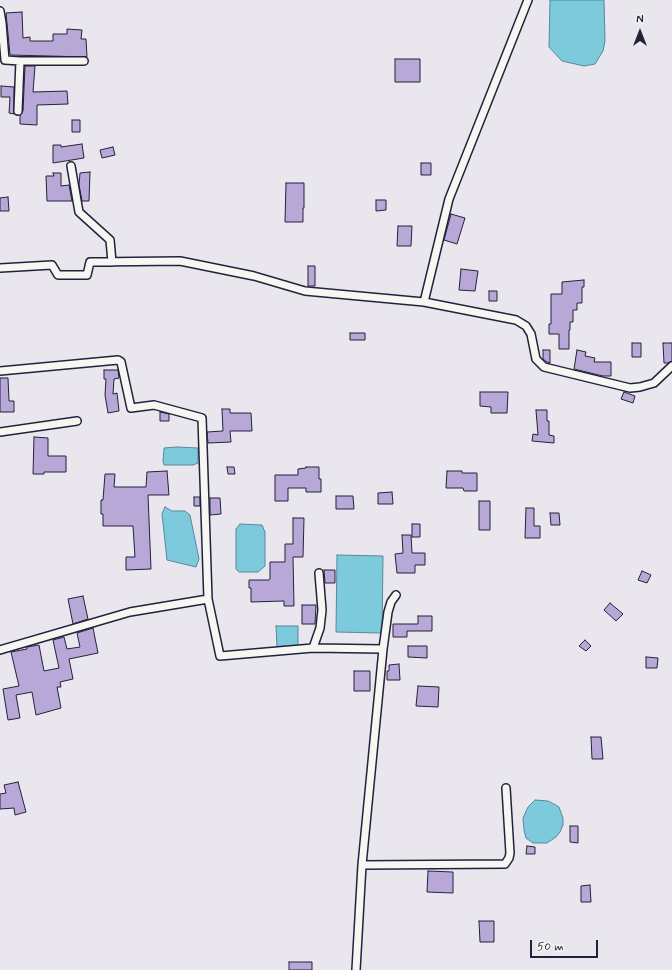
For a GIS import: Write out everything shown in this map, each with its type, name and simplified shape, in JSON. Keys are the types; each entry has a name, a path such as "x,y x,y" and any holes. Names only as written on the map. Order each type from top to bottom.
{"street":[{"path":"424,302 449,199 528,0"},
{"path":"0,11 5,60 84,61"},
{"path":"18,111 20,61"},
{"path":"71,166 78,212 110,240 112,262"},
{"path":"0,268 52,266 58,275 87,274 90,262 180,261 254,276 305,291 424,302 516,320 526,326 531,334 536,359 544,367 630,388 654,383 672,366"},
{"path":"0,371 118,360 121,362 131,408 154,405 202,418 206,489 208,599 220,656 313,648 383,649"},
{"path":"0,432 77,421"},
{"path":"313,648 320,628 322,610 320,573"},
{"path":"356,970 362,865 383,649 388,612 391,602 396,595"},
{"path":"0,650 130,612 208,599"},
{"path":"362,865 505,864 510,853 506,788"}],"water":[{"path":"550,0 604,0 605,41 603,51 595,64 584,66 562,61 549,47"},
{"path":"164,448 198,448 198,463 193,465 164,465"},
{"path":"165,507 172,511 185,511 190,515 199,559 196,567 167,560 162,514"},
{"path":"240,524 262,525 265,532 265,566 258,572 239,572 236,569 236,529"},
{"path":"337,555 383,556 382,633 336,632"},
{"path":"276,626 298,626 298,646 277,647"},
{"path":"535,800 548,801 559,807 563,818 563,825 560,832 556,837 547,843 533,843 526,838 523,818 528,807"}],"building":[{"path":"22,12 23,38 30,37 30,41 53,41 53,34 67,34 67,29 82,30 81,39 86,39 87,57 10,55 6,13"},
{"path":"395,59 420,59 420,82 395,82"},
{"path":"25,66 35,66 33,92 67,91 68,104 37,105 37,125 20,124 20,115 23,111"},
{"path":"1,86 14,87 14,114 9,113 10,97 1,97"},
{"path":"72,120 80,120 80,132 72,132"},
{"path":"82,144 84,158 53,163 53,145 61,145 61,147"},
{"path":"113,147 115,155 102,158 100,150"},
{"path":"421,163 431,163 431,175 421,175"},
{"path":"90,172 89,201 82,201 79,185 80,173"},
{"path":"53,173 61,173 61,186 69,185 72,201 47,201 46,176 54,176"},
{"path":"286,183 304,183 303,222 285,222"},
{"path":"8,197 9,211 0,211 0,198"},
{"path":"376,200 386,200 386,210 376,211"},
{"path":"451,214 465,218 457,244 444,240"},
{"path":"398,226 412,226 411,246 397,246"},
{"path":"308,266 315,266 315,286 308,286"},
{"path":"461,269 478,271 475,291 459,290"},
{"path":"584,280 584,287 582,287 582,303 577,303 577,310 573,310 573,322 570,322 569,349 559,349 559,334 549,334 549,324 551,324 551,294 562,294 562,282"},
{"path":"489,291 497,291 497,301 489,301"},
{"path":"350,333 365,333 365,340 350,340"},
{"path":"632,343 641,343 641,357 632,357"},
{"path":"663,343 672,343 672,361 668,363 664,363"},
{"path":"543,350 550,350 550,363 543,359"},
{"path":"577,350 586,352 585,356 595,358 594,362 611,362 611,376 603,376 574,369"},
{"path":"104,370 118,370 119,378 114,379 113,394 117,393 119,411 108,413 105,395 106,379 104,379"},
{"path":"0,378 8,378 9,401 14,401 14,412 0,412"},
{"path":"480,392 508,392 507,413 491,413 491,407 480,406"},
{"path":"624,392 635,396 633,403 621,399"},
{"path":"222,409 230,409 230,413 251,413 252,431 230,431 231,442 208,443 207,432 223,431"},
{"path":"536,410 547,410 549,435 554,436 554,443 532,441 533,434 538,435"},
{"path":"160,412 169,414 169,421 160,421"},
{"path":"34,437 48,438 48,456 66,456 66,472 44,472 44,474 33,474"},
{"path":"227,467 234,467 235,474 228,474"},
{"path":"306,467 319,467 321,492 306,492 306,488 288,488 288,501 275,501 275,475 298,475 298,469"},
{"path":"167,471 169,495 148,495 151,569 126,570 126,557 135,557 133,526 103,526 101,500 103,500 105,474 115,474 114,487 146,487 147,472"},
{"path":"447,471 477,473 477,491 464,491 463,488 446,488"},
{"path":"392,492 393,504 378,504 378,493"},
{"path":"336,496 353,496 354,509 336,509"},
{"path":"194,497 200,497 200,506 194,506"},
{"path":"210,498 220,498 221,514 210,515"},
{"path":"479,501 490,501 490,530 479,530"},
{"path":"526,508 534,508 534,526 540,526 540,538 525,538"},
{"path":"550,513 559,513 560,525 551,525"},
{"path":"293,518 304,518 303,557 293,557 294,606 284,606 284,601 251,602 251,588 249,588 249,580 269,580 270,562 285,562 285,544 293,544"},
{"path":"412,524 420,524 420,537 412,537"},
{"path":"402,535 411,535 412,553 425,553 425,565 415,565 415,573 397,573 395,554 403,553"},
{"path":"324,570 335,570 335,583 325,583"},
{"path":"642,571 651,575 647,583 638,580"},
{"path":"83,596 88,619 73,624 68,599"},
{"path":"610,603 623,614 616,621 604,610"},
{"path":"302,605 316,605 315,624 302,624"},
{"path":"418,616 432,616 432,631 407,631 407,637 393,637 393,624 418,624"},
{"path":"93,628 98,653 69,659 73,679 60,682 61,687 57,687 61,708 36,715 32,692 16,695 20,718 8,720 3,689 19,686 11,652 39,645 44,671 59,668 53,640 64,637 67,649 80,647 77,633"},
{"path":"585,640 591,646 586,651 579,646"},
{"path":"408,646 427,646 427,658 408,657"},
{"path":"646,657 658,658 657,668 646,668"},
{"path":"399,664 400,680 387,680 389,665"},
{"path":"354,671 370,671 370,691 354,691"},
{"path":"418,686 439,687 438,707 416,706"},
{"path":"591,737 601,737 603,759 592,759"},
{"path":"18,782 26,812 15,815 14,808 0,809 0,794 6,793 4,785"},
{"path":"570,826 578,826 578,843 570,842"},
{"path":"527,846 535,847 535,854 526,854"},
{"path":"428,871 453,872 453,893 427,892"},
{"path":"590,885 591,902 581,902 581,886"},
{"path":"479,921 494,921 494,942 480,942"},
{"path":"289,962 312,962 312,970 289,970"}]}
